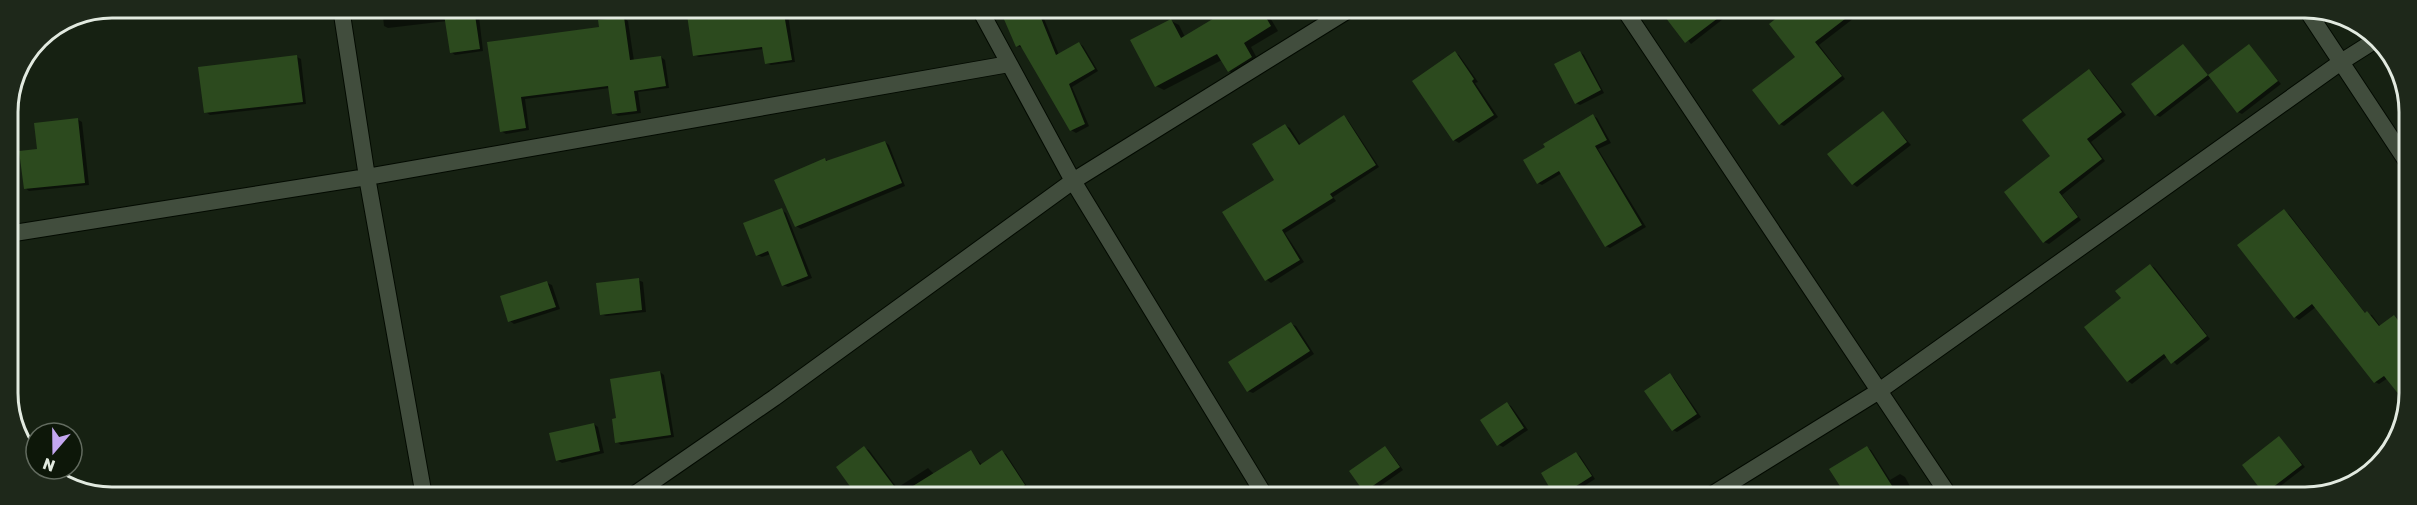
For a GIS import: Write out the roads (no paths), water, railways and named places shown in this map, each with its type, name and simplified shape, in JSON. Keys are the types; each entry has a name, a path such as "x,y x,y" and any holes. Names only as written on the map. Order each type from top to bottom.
{"street":[{"path":"343,18 367,177 422,487"},
{"path":"985,18 1073,181 1260,487"},
{"path":"645,487 774,398 1073,181 1336,18"},
{"path":"1630,18 1943,487"},
{"path":"2312,19 2399,149"},
{"path":"1724,487 1879,391 2340,62 2370,43"},
{"path":"18,233 367,177 1010,64"}]}
